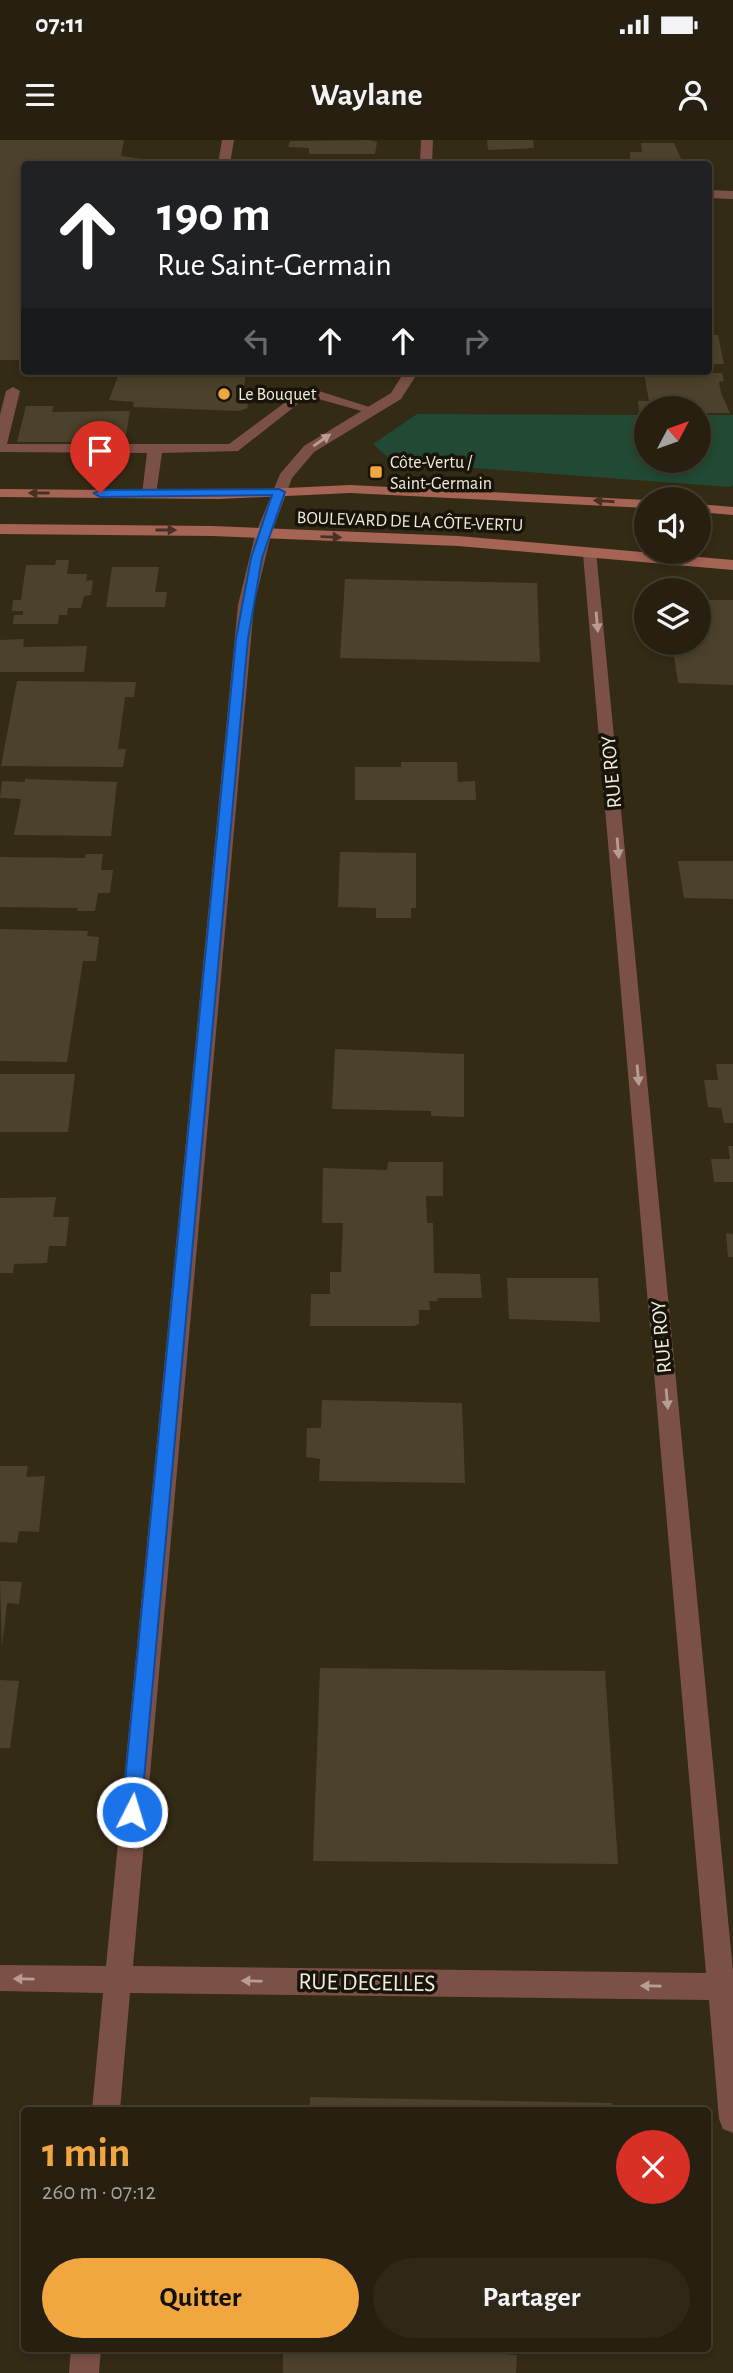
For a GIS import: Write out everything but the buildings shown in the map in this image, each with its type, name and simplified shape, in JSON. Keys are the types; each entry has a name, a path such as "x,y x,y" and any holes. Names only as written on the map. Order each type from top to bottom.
{"main road":[{"name":"BOULEVARD DE LA CÔTE-VERTU","path":"0,493 149,494 387,490 634,503"},
{"path":"711,509 733,511"},
{"name":"BOULEVARD DE LA CÔTE-VERTU","path":"0,529 212,530 263,535 521,544 592,554 733,565"}],"street":[{"path":"224,161 228,140"},
{"path":"426,161 427,140"},
{"path":"712,194 733,195"},
{"path":"106,2107 246,605 263,535 285,477 309,449 396,396 409,375"},
{"path":"13,391 0,446 233,448 306,391 372,410"},
{"path":"149,494 155,449"},
{"name":"RUE ROY","path":"592,554 726,1987 733,2119"},
{"name":"RUE DECELLES","path":"0,1978 726,1987"},
{"path":"84,2373 86,2352"}],"green space":[{"path":"417,414 634,415 634,473 711,473 711,415 733,415 733,485 729,487 393,462 373,444"}],"place":[{"name":"Le Bouquet","path":"224,394"},
{"name":"Côte-Vertu / Saint-Germain","path":"376,472"}],"route":[{"path":"100,493 219,495 279,492 256,558 242,639 132,1812"}]}
